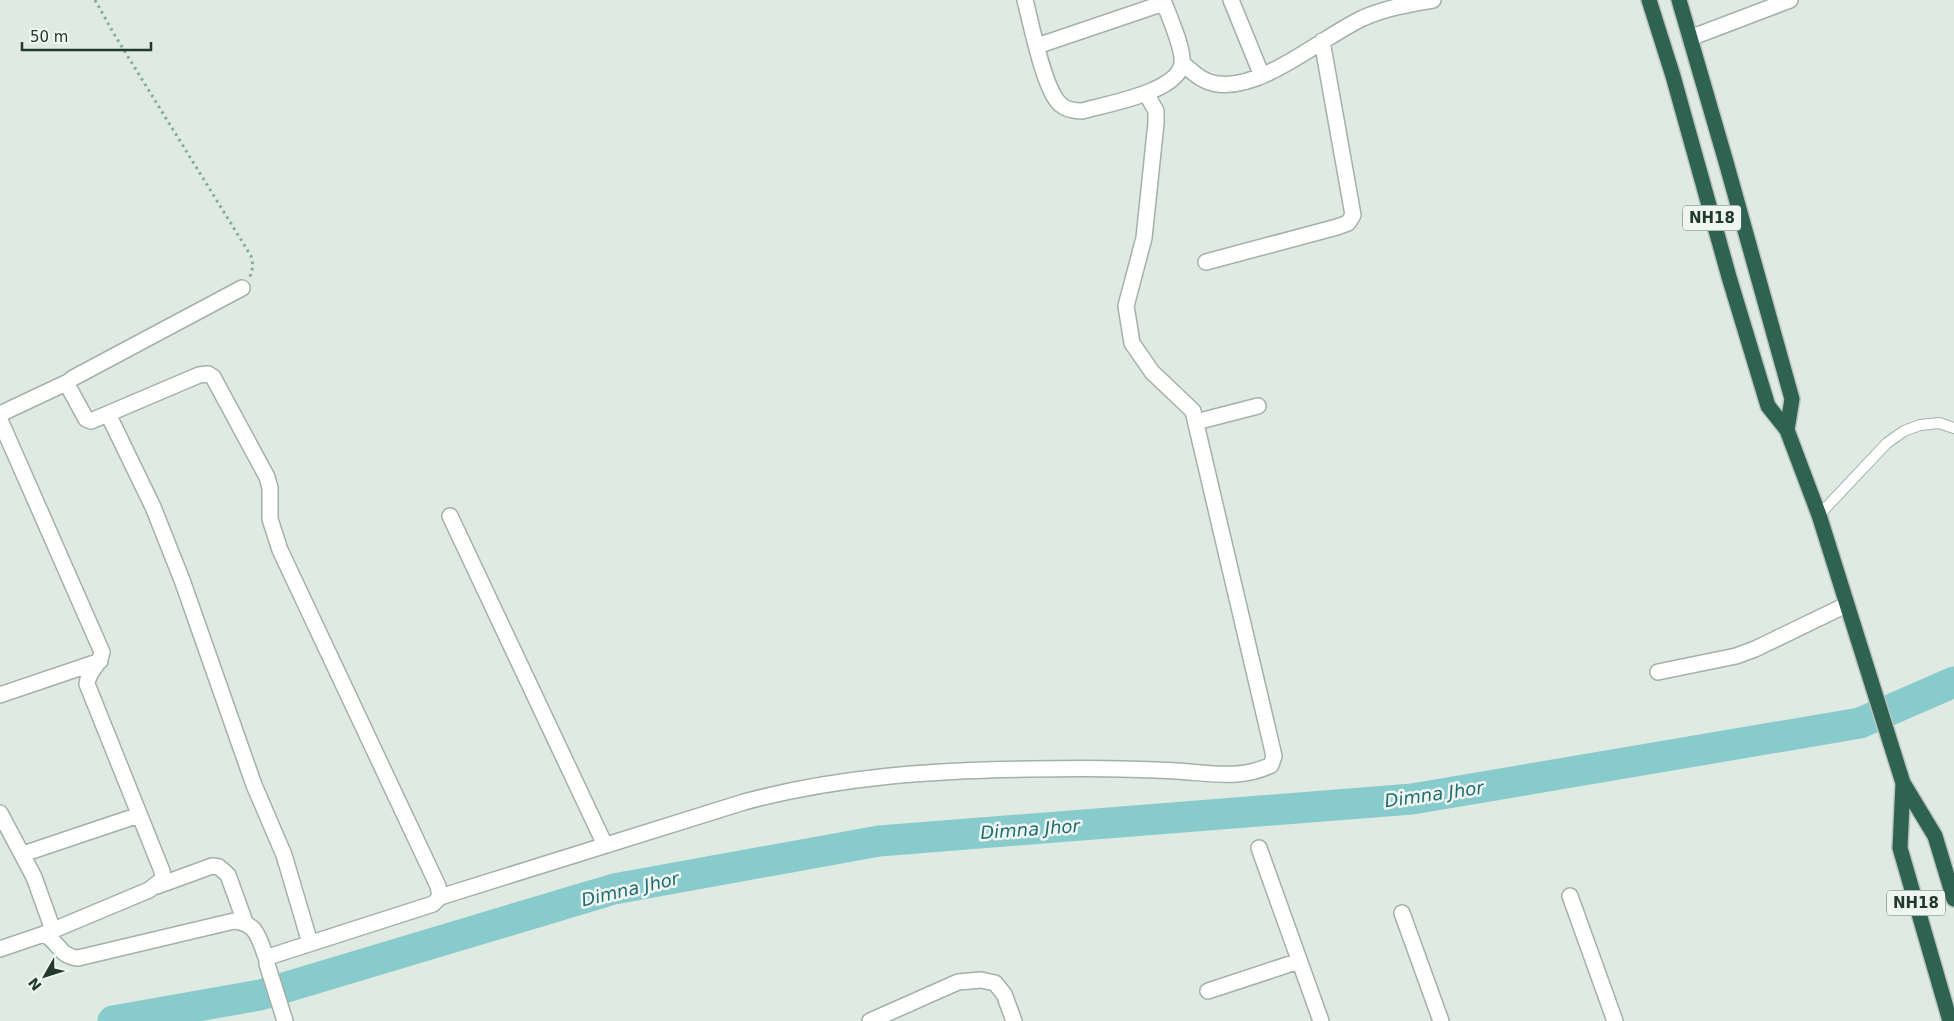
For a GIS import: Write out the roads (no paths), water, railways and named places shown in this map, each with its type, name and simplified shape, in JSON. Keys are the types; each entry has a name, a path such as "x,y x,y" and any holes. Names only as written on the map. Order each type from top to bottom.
{"highway":[{"name":"NH18","path":"1649,0 1673,76 1729,277 1768,406 1787,430 1819,515 1903,783 1935,836 1954,899"},
{"name":"NH18","path":"1678,0 1726,162 1792,399 1787,430"},
{"name":"NH18","path":"1903,783 1900,848 1950,1021"}],"street":[{"path":"1025,0 1037,46 1046,78 1060,104 1070,110 1082,111 1146,93 1169,83 1178,74 1182,63 1179,47 1164,2 1037,46"},
{"path":"1231,0 1262,76"},
{"path":"1182,63 1203,80 1218,84 1238,83 1262,76 1363,18 1413,2 1434,0"},
{"path":"1690,38 1790,0"},
{"path":"1206,262 1337,227 1348,223 1353,215 1322,41"},
{"path":"267,960 271,955 433,904 440,897 777,793 928,772 1030,769 1178,771 1222,774 1261,770 1270,765 1274,756 1193,411 1152,372 1132,343 1126,306 1144,238 1156,123 1156,111 1146,93"},
{"path":"0,414 68,382 242,288"},
{"path":"68,382 69,389 88,420 93,421 199,375 208,374 213,377 267,477 270,488 270,518 283,557 438,886 440,897"},
{"path":"1196,422 1258,406"},
{"path":"108,414 153,507 176,564 254,785 284,855 310,943"},
{"path":"0,420 102,652 100,660 88,675 87,684 162,870 163,879 157,886"},
{"path":"450,516 605,845"},
{"path":"1658,672 1743,654 1846,605"},
{"path":"0,695 100,660"},
{"path":"0,813 34,877 48,932 62,952 69,957 78,958 234,921 245,922 252,926 256,932 267,960 285,1021"},
{"path":"23,854 139,815"},
{"path":"1259,848 1321,1021"},
{"path":"0,949 48,932 157,886 212,866 219,867 228,875 245,922"},
{"path":"1570,896 1615,1021"},
{"path":"1402,912 1441,1021"},
{"path":"1208,991 1299,961"},
{"path":"870,1021 958,982 981,980 995,983 1004,994 1014,1021"}],"lane":[{"path":"1819,515 1887,443 1904,431 1920,425 1939,423 1954,428"}],"waterway":[{"name":"Dimna Jhor","path":"113,1021 260,995 614,889 879,841 1412,799 1860,723 1954,682"}]}
